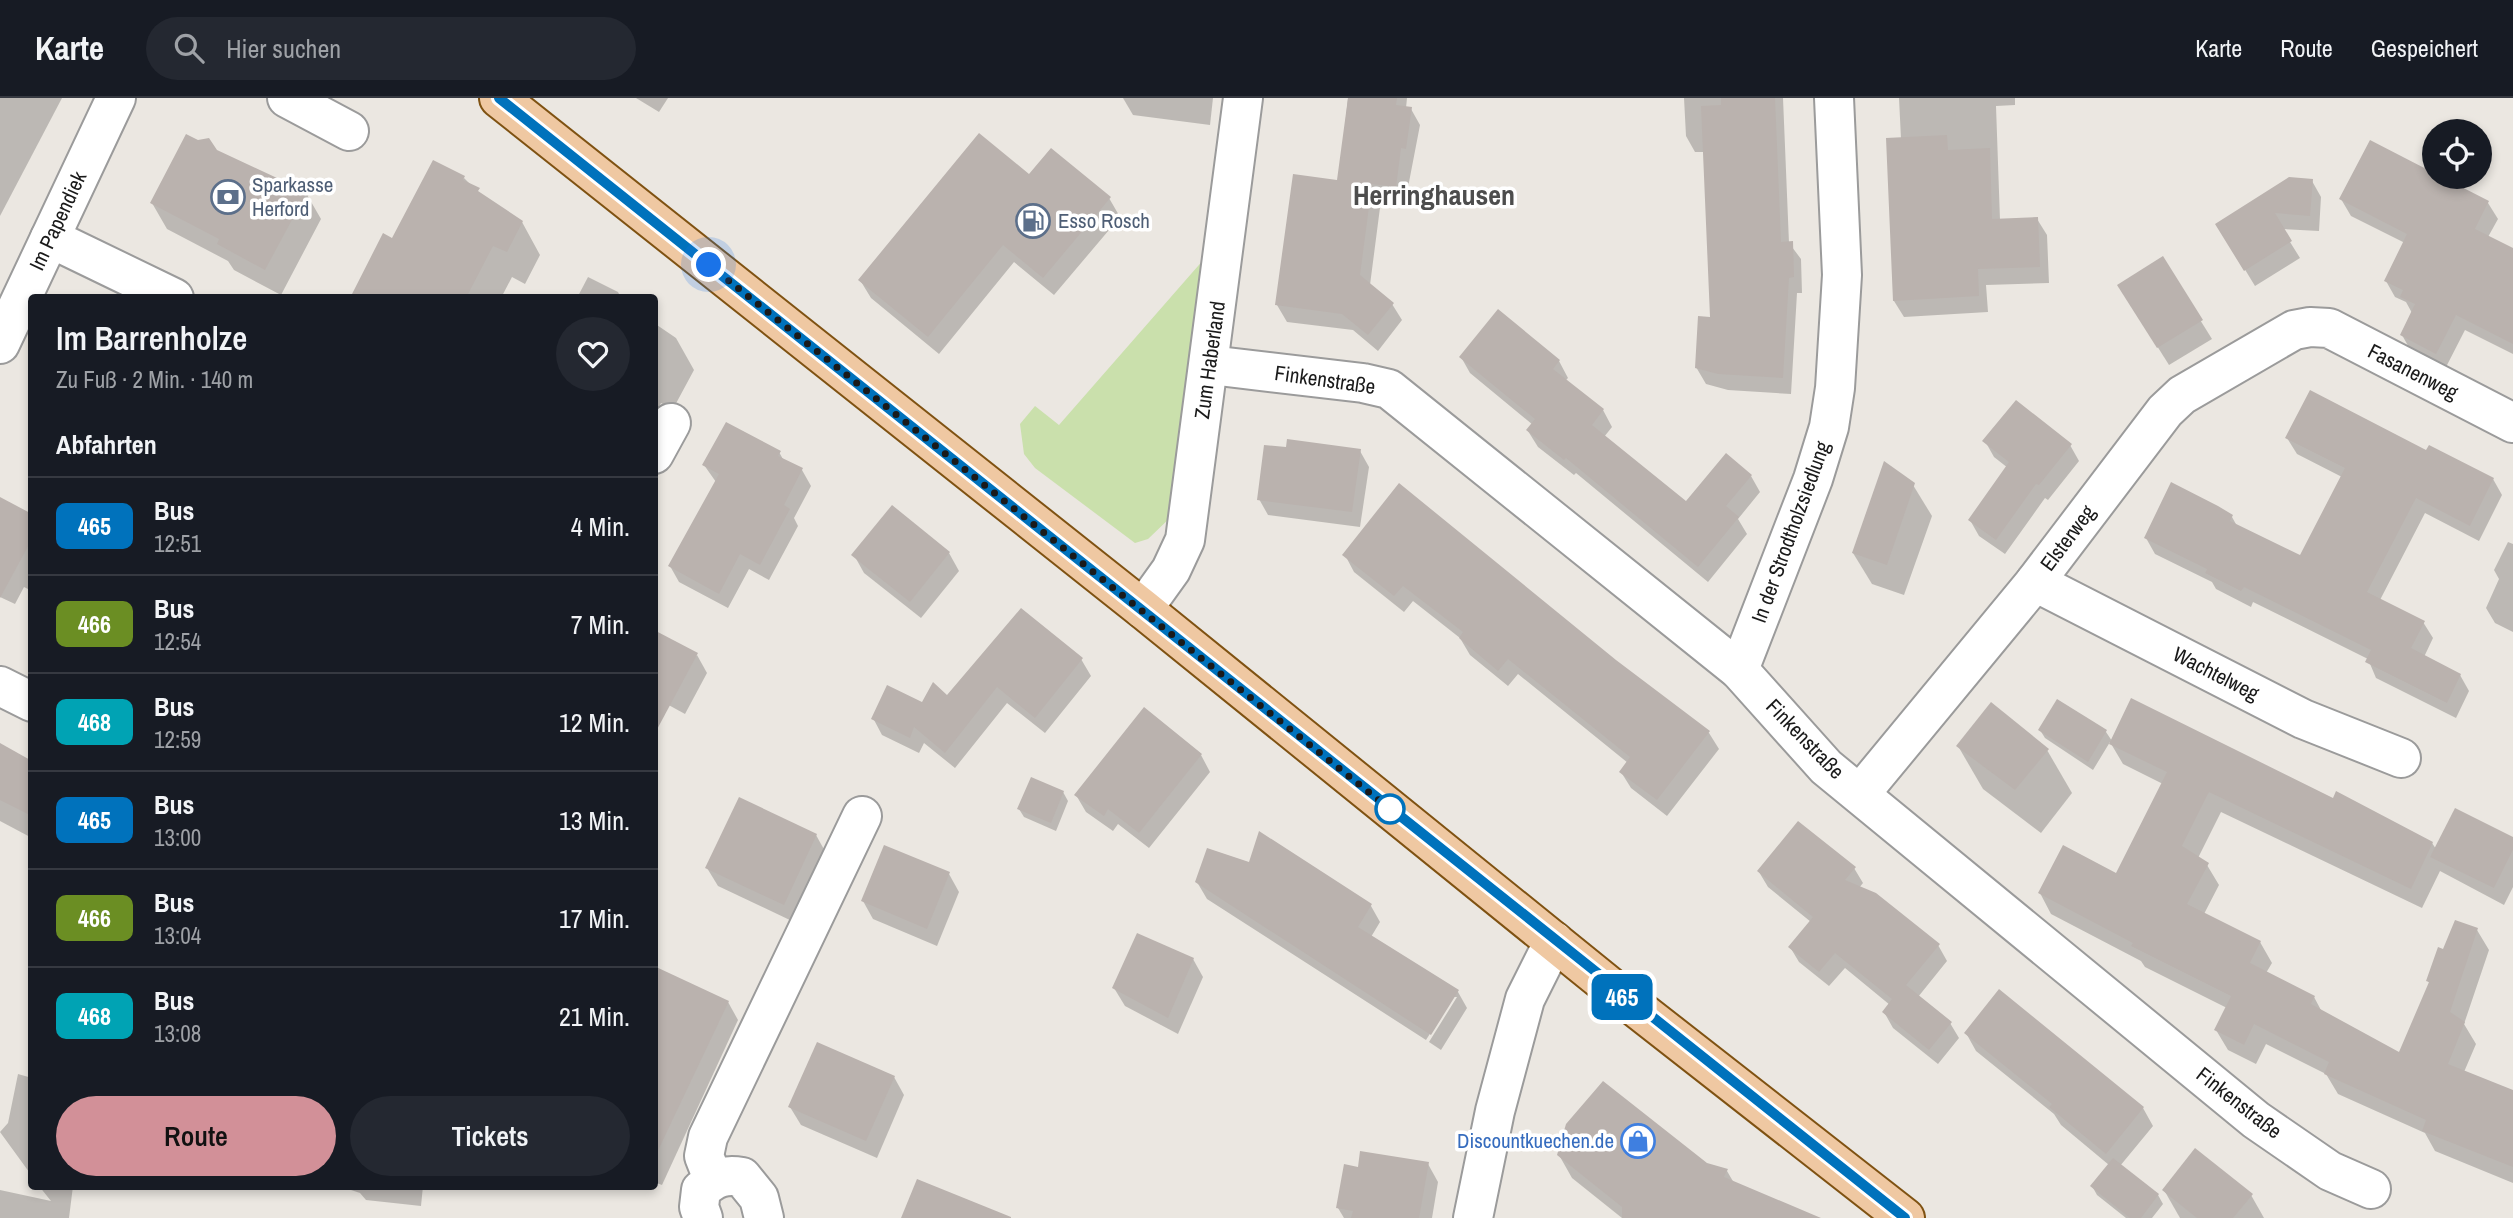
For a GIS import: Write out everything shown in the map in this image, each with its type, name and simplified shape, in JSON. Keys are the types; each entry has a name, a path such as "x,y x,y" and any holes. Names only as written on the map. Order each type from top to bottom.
{"main road":[{"path":"499,98 1905,1218"}],"street":[{"name":"Im Papendiek","path":"0,344 116,98"},
{"path":"287,98 349,131"},
{"name":"Zum Haberland","path":"1143,609 1171,570 1185,540 1243,98"},
{"name":"In der Strodtholzsiedlung","path":"1740,670 1814,479 1829,427 1842,275 1834,98"},
{"path":"50,238 166,294"},
{"name":"Fasanenweg","path":"2310,327 2329,328 2513,423"},
{"name":"Elsterweg","path":"1860,794 2035,582 2174,403 2294,330 2310,327"},
{"name":"Finkenstraße","path":"1210,365 1363,383 1389,389 1740,670 1826,767 2256,1119 2330,1171 2371,1189"},
{"name":"Wachtelweg","path":"2035,582 2303,719 2401,758"},
{"path":"0,686 28,700"},
{"path":"713,1179 704,1156 708,1137 862,816"},
{"path":"1474,1218 1495,1111 1525,999 1554,941"},
{"path":"703,1218 699,1207 701,1190 713,1179 727,1175 742,1177 759,1198 764,1218"}],"green space":[{"path":"1205,258 1173,515 1148,539 1135,543 1035,468 1024,454 1020,424 1035,406 1059,425"}],"building":[{"path":"1348,98 1397,98 1396,105 1412,107 1406,149 1401,148 1396,187 1372,184 1360,275 1394,303 1368,335 1342,314 1275,305 1293,174 1337,180"},
{"path":"1721,98 1775,98 1781,242 1793,241 1794,277 1789,278 1783,378 1718,374 1695,368 1698,316 1710,317 1701,106 1721,105"},
{"path":"979,133 1029,174 1051,148 1111,197 1043,278 1003,245 928,337 858,280"},
{"name":"Sparkasse Herford","path":"186,134 198,140 209,138 217,150 307,192 265,270 217,244 219,239 150,203"},
{"path":"1947,135 1948,150 1990,148 1992,219 2038,217 2040,267 1978,269 1979,296 1893,301 1886,138"},
{"path":"2370,140 2422,167 2422,189 2466,189 2489,201 2475,229 2513,248 2513,344 2456,315 2436,354 2400,335 2415,304 2400,297 2403,290 2384,281 2407,234 2339,199"},
{"path":"433,160 465,176 463,180 480,188 478,191 523,221 507,252 493,246 468,294 352,294 383,233 392,238"},
{"path":"2289,177 2313,179 2310,216 2275,213 2292,241 2244,271 2215,224"},
{"path":"2163,256 2203,320 2157,348 2117,285"},
{"path":"1498,309 1560,360 1553,369 1604,409 1592,425 1686,501 1726,453 1752,475 1726,506 1739,517 1698,567 1566,458 1564,460 1526,430 1535,419 1459,357"},
{"path":"2310,390 2426,450 2429,445 2494,478 2470,526 2416,498 2367,592 2425,621 2411,648 2461,674 2447,703 2365,662 2371,650 2244,587 2241,591 2205,573 2207,569 2144,538 2171,482 2233,515 2230,521 2300,555 2345,468 2285,438"},
{"path":"2016,400 2072,444 2039,485 2036,484 1996,540 1968,520 2009,462 1982,441"},
{"path":"726,422 781,451 778,456 803,468 784,505 790,509 760,565 740,554 719,594 668,566 719,474 702,465"},
{"path":"1287,439 1361,449 1352,512 1257,500 1264,445 1286,447"},
{"path":"1884,461 1915,483 1887,565 1852,553"},
{"path":"1399,483 1616,660 1710,731 1657,800 1619,772 1630,757 1508,659 1498,671 1459,638 1463,632 1403,586 1394,596 1342,555"},
{"path":"0,497 28,512 28,546 0,598"},
{"path":"892,505 950,552 910,602 851,555"},
{"path":"1021,608 1083,658 1035,718 997,687 945,753 914,727 910,738 871,719 887,685 922,702 933,682 947,695"},
{"path":"658,632 698,653 658,728"},
{"path":"2131,698 2333,798 2336,791 2433,842 2411,889 2209,792 2182,846 2209,863 2187,904 2261,941 2250,963 2315,996 2311,1004 2399,1052 2429,982 2426,981 2438,947 2443,949 2455,920 2478,928 2450,1012 2465,1022 2448,1064 2513,1090 2513,1167 2422,1131 2426,1120 2324,1074 2329,1062 2254,1024 2244,1045 2214,1030 2231,996 2131,946 2133,943 2038,893 2063,845 2116,873 2167,772 2109,744"},
{"path":"2057,699 2107,730 2088,762 2038,730"},
{"path":"1991,702 2049,749 2015,790 1956,746"},
{"path":"1144,707 1202,754 1139,833 1108,809 1104,816 1074,795"},
{"path":"0,743 28,759 28,814 0,800"},
{"path":"1031,777 1064,791 1051,823 1017,809"},
{"path":"739,797 817,834 784,905 705,868"},
{"path":"2455,808 2513,837 2513,850 2494,888 2430,857"},
{"path":"1798,821 1856,867 1845,880 1876,893 1940,944 1906,985 1952,1022 1929,1050 1882,1012 1892,999 1835,953 1819,972 1788,947 1813,917 1757,871"},
{"path":"1259,831 1372,904 1358,927 1459,990 1431,1035 1195,882 1207,848 1249,862"},
{"path":"884,845 950,872 927,929 861,901"},
{"path":"1137,933 1194,958 1168,1018 1112,988"},
{"path":"658,968 729,1001 658,1151"},
{"path":"1999,989 2144,1107 2106,1154 2049,1107 2052,1104 1964,1033"},
{"path":"817,1042 895,1076 866,1141 788,1107"},
{"path":"1603,1081 1707,1163 1728,1169 1724,1177 1821,1218 1622,1218 1622,1207 1557,1155 1566,1124"},
{"path":"2195,1148 2253,1194 2233,1218 2197,1218 2162,1190"},
{"path":"1360,1151 1429,1162 1419,1218 1351,1218 1353,1211 1336,1208 1344,1164 1358,1167"},
{"path":"2113,1158 2159,1194 2141,1218 2130,1218 2090,1186"},
{"path":"917,1179 1011,1217 1011,1218 901,1218"}],"bus line":[{"name":"465","path":"499,98 1143,609 1625,999 1905,1218"}],"place":[{"name":"Sparkasse Herford","path":"228,197"},
{"name":"Esso Rosch","path":"1033,221"},
{"name":"Discountkuechen.de","path":"1638,1141"}],"district":[{"name":"Herringhausen","path":"1434,195"}],"route":[{"path":"709,265 1143,609 1390,809"}]}
